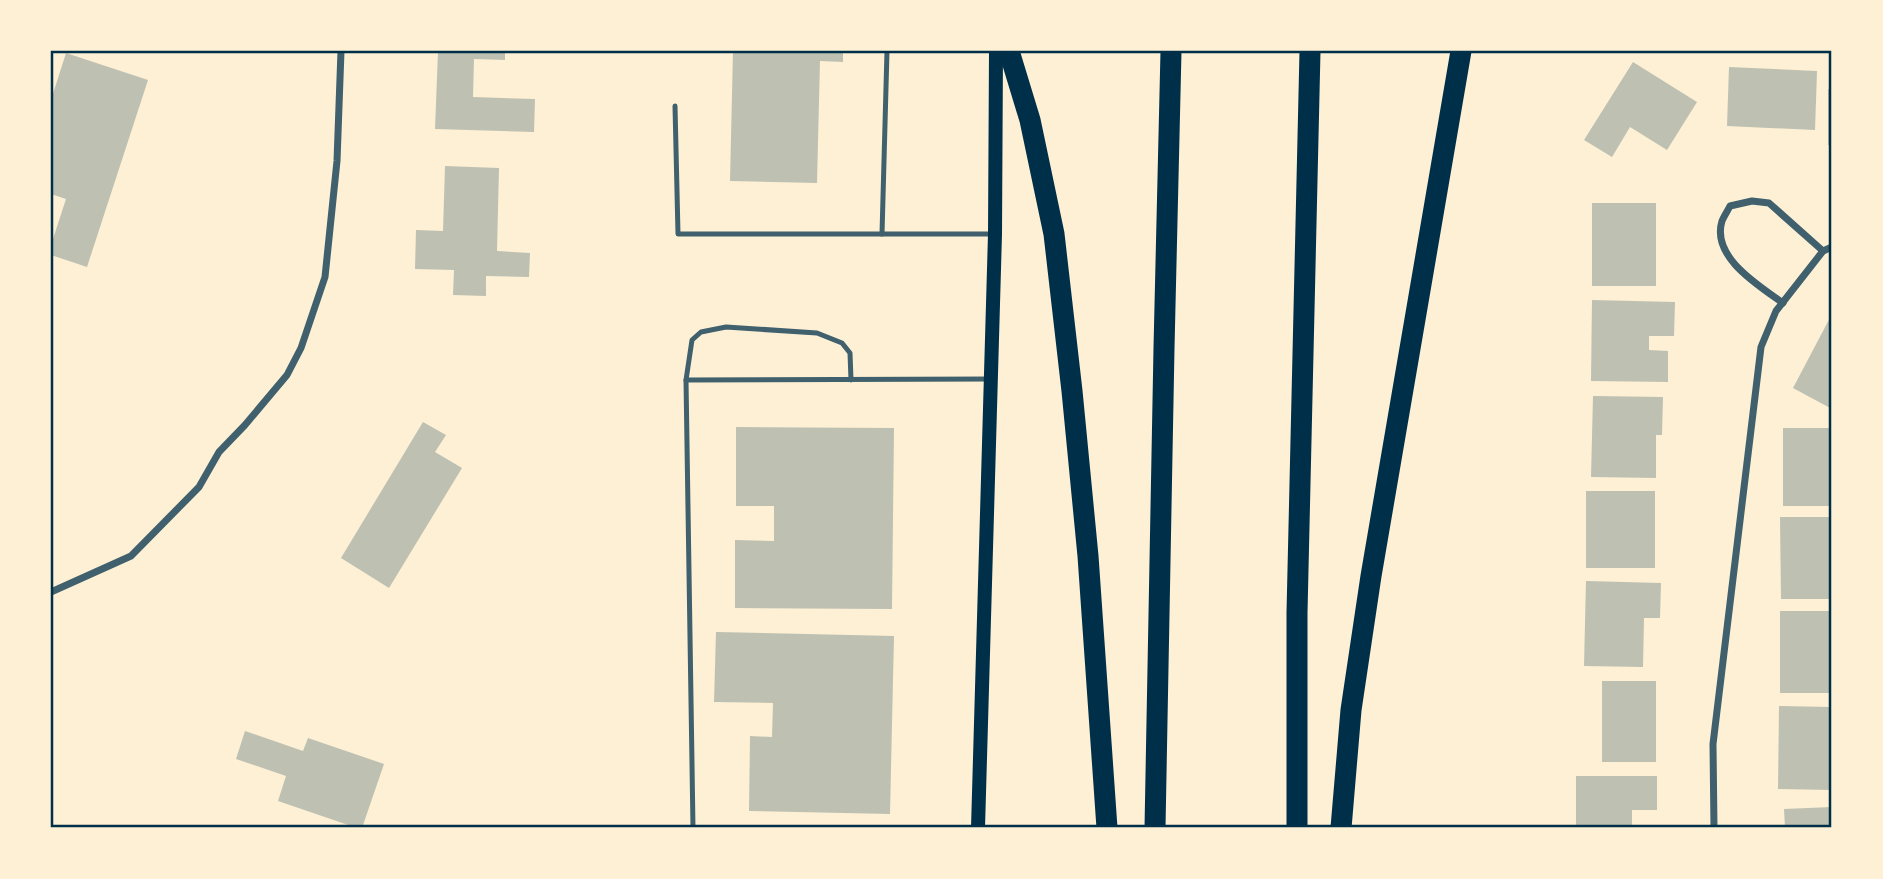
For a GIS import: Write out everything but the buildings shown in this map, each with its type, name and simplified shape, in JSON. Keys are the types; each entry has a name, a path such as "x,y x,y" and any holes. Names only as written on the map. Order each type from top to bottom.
{"highway":[{"path":"1009,51 1030,120 1054,234 1088,556 1107,828"},
{"path":"1155,828 1171,51"},
{"path":"1297,828 1297,613 1310,51"},
{"path":"1341,828 1351,710 1369,589 1461,51"}],"main road":[{"path":"978,828 995,234 996,51"}],"street":[{"path":"51,592 131,556 199,487 219,452 288,375 301,348 326,277 337,161 341,51"},
{"path":"1783,303 1733,264 1721,239 1722,222 1730,206 1752,201 1769,203 1823,251"},
{"path":"1714,828 1713,744 1761,347 1776,311 1823,251 1832,247"}],"lane":[{"path":"882,234 887,51"},
{"path":"675,106 678,234 995,234"},
{"path":"692,828 686,380 692,341 701,332 726,327 817,333 842,343 850,353 851,380"},
{"path":"686,380 991,379"}]}
